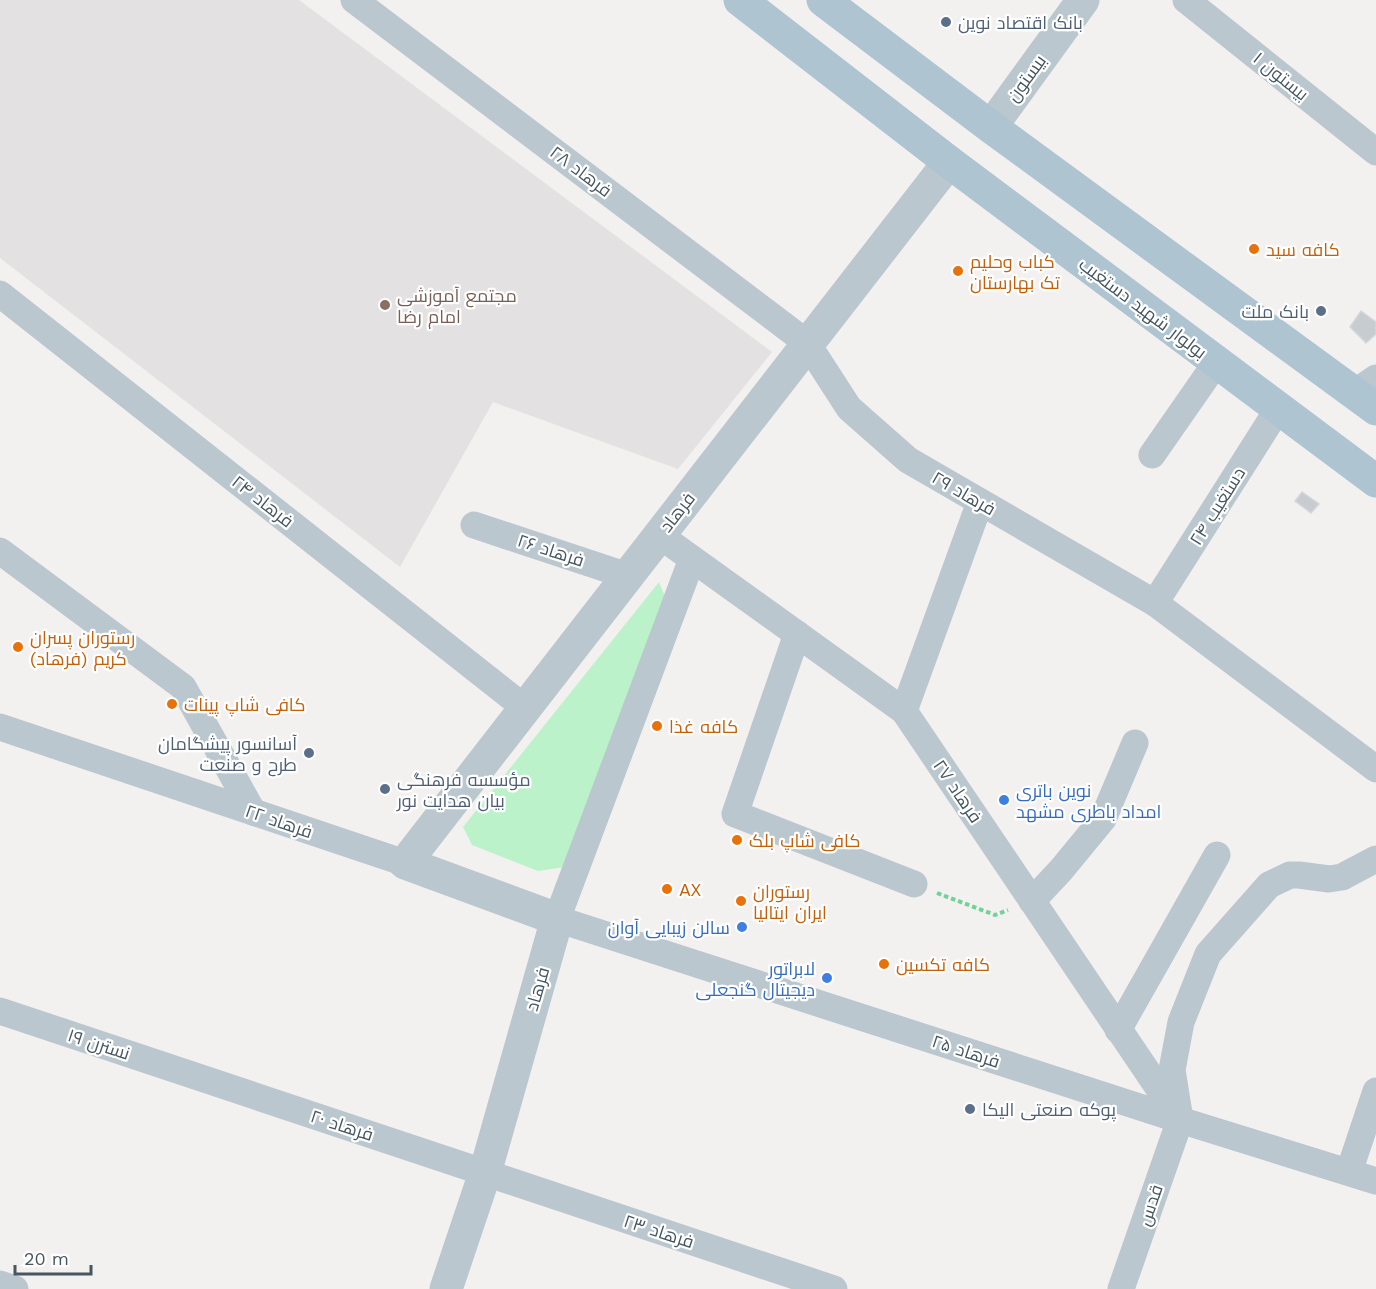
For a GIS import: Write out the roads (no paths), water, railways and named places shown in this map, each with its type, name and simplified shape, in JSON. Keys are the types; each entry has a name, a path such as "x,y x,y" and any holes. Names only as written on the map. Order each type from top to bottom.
{"main road":[{"name":"بولوار شهید دستغیب","path":"740,0 949,162 1376,481"},
{"path":"823,0 991,127 1369,393"}],"street":[{"name":"فرهاد ۲۸","path":"354,0 807,343"},
{"name":"بیستون","path":"991,127 1083,0"},
{"name":"بیستون ۱","path":"1186,0 1376,152"},
{"name":"فرهاد","path":"405,863 949,162"},
{"name":"فرهاد ۲۴","path":"0,294 525,708"},
{"name":"فرهاد ۲۹","path":"807,343 849,408 908,460 1155,603 1376,770"},
{"path":"1152,455 1216,363"},
{"name":"دستغیب ۲۴","path":"1155,603 1278,409"},
{"path":"904,711 980,502"},
{"name":"فرهاد ۲۶","path":"474,525 628,576"},
{"name":"فرهاد ۲۷","path":"659,535 904,711 1180,1120"},
{"path":"0,551 183,687 253,812"},
{"name":"فرهاد","path":"446,1289 485,1173 557,919 692,559"},
{"path":"797,634 735,814 914,884"},
{"name":"فرهاد ۲۲","path":"0,727 405,863 557,919"},
{"path":"1032,901 1103,819 1135,743"},
{"path":"1118,1030 1217,855"},
{"path":"1180,1120 1172,1070 1181,1022 1208,954 1269,885 1290,875 1329,879 1342,877 1376,859"},
{"name":"فرهاد ۲۵","path":"557,919 1376,1181"},
{"name":"نسترن ۱۹","path":"0,1011 198,1077"},
{"name":"فرهاد ۲۰","path":"198,1077 485,1173"},
{"path":"1349,1172 1376,1091"},
{"name":"قدس","path":"1120,1289 1180,1120"},
{"name":"فرهاد ۲۳","path":"485,1173 834,1289"},
{"path":"0,1284 15,1289"}],"place":[{"name":"بانک اقتصاد نوین","path":"946,22"},
{"name":"کافه سید","path":"1254,249"},
{"name":"کباب وحلیم تک بهارستان","path":"958,271"},
{"name":"مجتمع آموزشی امام رضا","path":"385,305"},
{"name":"بانک ملت","path":"1321,311"},
{"name":"رستوران پسران کریم (فرهاد)","path":"18,647"},
{"name":"کافی شاپ پینات","path":"172,704"},
{"name":"کافه غذا","path":"657,726"},
{"name":"آسانسور پیشگامان طرح و صنعت","path":"309,753"},
{"name":"مؤسسه فرهنگی بیان هدایت نور","path":"385,789"},
{"name":"نوین باتری امداد باطری مشهد","path":"1004,800"},
{"name":"کافی شاپ بلک","path":"737,840"},
{"name":"AX","path":"667,889"},
{"name":"رستوران ایران ایتالیا","path":"741,901"},
{"name":"سالن زیبایی آوان","path":"742,927"},
{"name":"کافه تکسین","path":"884,964"},
{"name":"لابراتور دیجیتال گنجعلی","path":"827,978"},
{"name":"پوکه صنعتی الیکا","path":"970,1109"}]}
